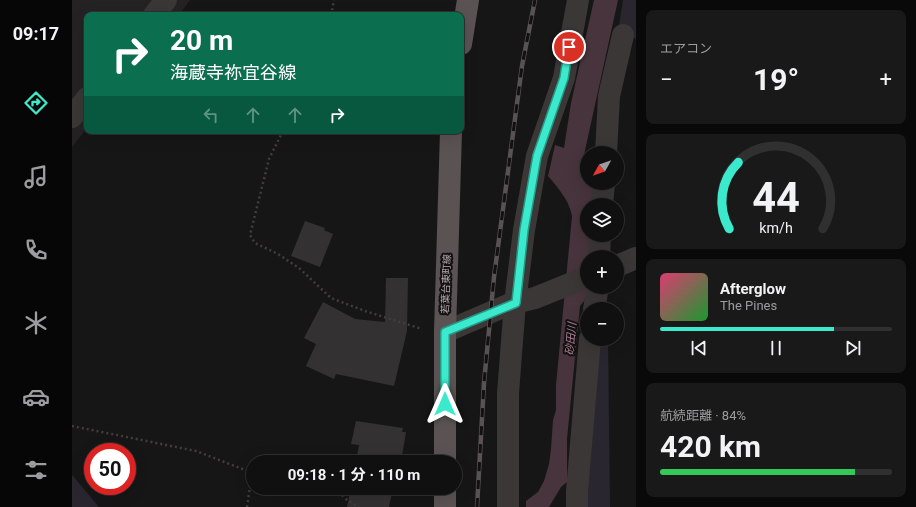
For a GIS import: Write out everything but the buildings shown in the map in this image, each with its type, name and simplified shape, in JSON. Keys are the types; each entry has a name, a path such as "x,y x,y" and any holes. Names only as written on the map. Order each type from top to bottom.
{"main road":[{"path":"464,25 468,0"},
{"name":"若葉台東町線","path":"445,455 445,332 451,134"},
{"path":"445,495 445,507"}],"street":[{"path":"156,12 166,0"},
{"path":"508,507 508,393 525,300 524,230 537,156 564,78 578,0"},
{"path":"606,146 609,96 623,35"},
{"path":"72,117 84,102"},
{"path":"624,263 636,258"},
{"path":"445,332 580,280"},
{"path":"577,507 577,491 589,346"}],"path":[{"path":"332,12 334,0"},
{"path":"282,134 269,159 250,235 255,242 278,254 299,268 331,298 365,312 419,329 445,332"},
{"path":"72,426 196,451 246,471"},
{"path":"246,507 248,495"},
{"path":"341,495 346,500 359,507"}],"shaded area":[{"path":"72,0 190,0 181,12 84,12 84,132 72,147"},
{"path":"623,0 636,0 636,40 631,34 618,32"},
{"path":"598,346 608,346 610,507 586,507"},
{"path":"72,475 84,489 84,495 89,495 99,507 72,507"}],"water":[{"name":"砂田川","path":"594,0 618,0 586,146 580,146 580,190 596,190 596,198 580,198 580,242 592,242 593,250 580,250 580,294 590,294 583,302 580,302 567,439 567,482 561,487 549,507 526,507 526,501 538,492 544,481 549,464 553,420 556,410 556,385 572,216 571,210 560,190 548,176 555,145 564,148 571,103"}],"railway":[{"path":"477,507 484,383 494,277 522,66 535,0"}],"route":[{"path":"445,404 445,332 510,304 516,303 524,230 537,156 564,78 569,47"}]}
